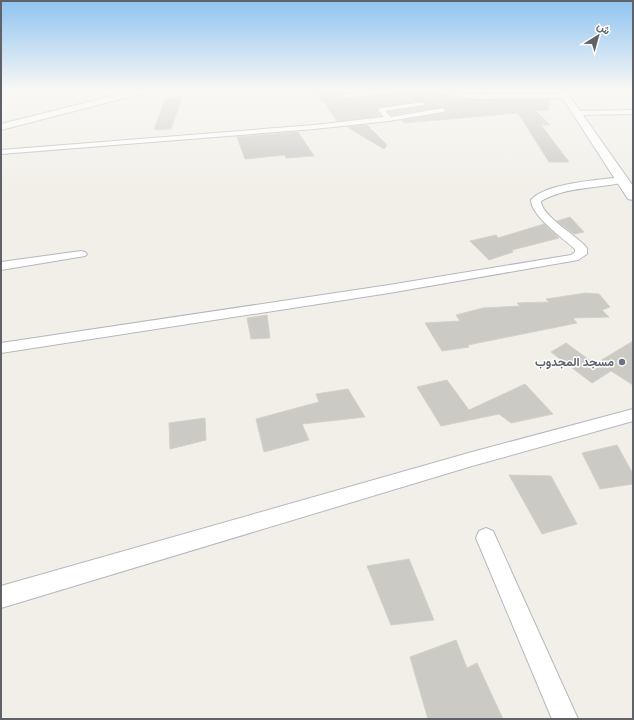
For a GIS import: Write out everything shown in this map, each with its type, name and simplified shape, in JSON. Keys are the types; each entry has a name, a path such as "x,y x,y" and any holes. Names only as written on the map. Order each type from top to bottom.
{"street":[{"path":"1,152 337,125"},
{"path":"585,125 633,196"},
{"path":"1,348 389,289 574,258 581,254 581,248 547,219 536,205 536,200 544,194 555,190 633,174"},
{"path":"1,266 82,254"},
{"path":"1,597 472,459 633,415"},
{"path":"486,538 565,719"}],"building":[{"path":"156,125 173,125 171,129 154,130"},
{"path":"367,125 387,145 384,149 347,127"},
{"path":"525,125 550,125 541,125 569,162 549,162"},
{"path":"298,132 314,156 286,158 285,155 245,159 237,137"},
{"path":"570,217 584,232 574,234 557,221"},
{"path":"544,224 559,238 512,250 513,252 489,260 470,241 496,235 498,238"},
{"path":"586,293 599,294 610,307 602,310 609,317 573,318 577,323 468,345 469,347 442,351 425,323 460,321 456,315 483,308 520,306 517,303 549,302 546,299"},
{"path":"267,315 270,338 251,339 247,318"},
{"path":"633,341 633,385 611,371 592,383 551,352 566,343 595,364"},
{"path":"447,380 469,410 525,384 553,414 511,423 499,414 441,426 417,387"},
{"path":"348,389 365,417 302,424 309,440 264,452 256,419 319,402 316,394"},
{"path":"205,418 206,440 170,449 169,423"},
{"path":"617,445 633,474 633,484 600,489 582,453"},
{"path":"509,475 551,476 577,524 542,534"},
{"path":"409,559 434,620 391,625 367,566"},
{"path":"456,640 467,668 477,663 503,719 428,719 410,657"}],"place":[{"name":"مسجد المجدوب","path":"622,362"}]}
